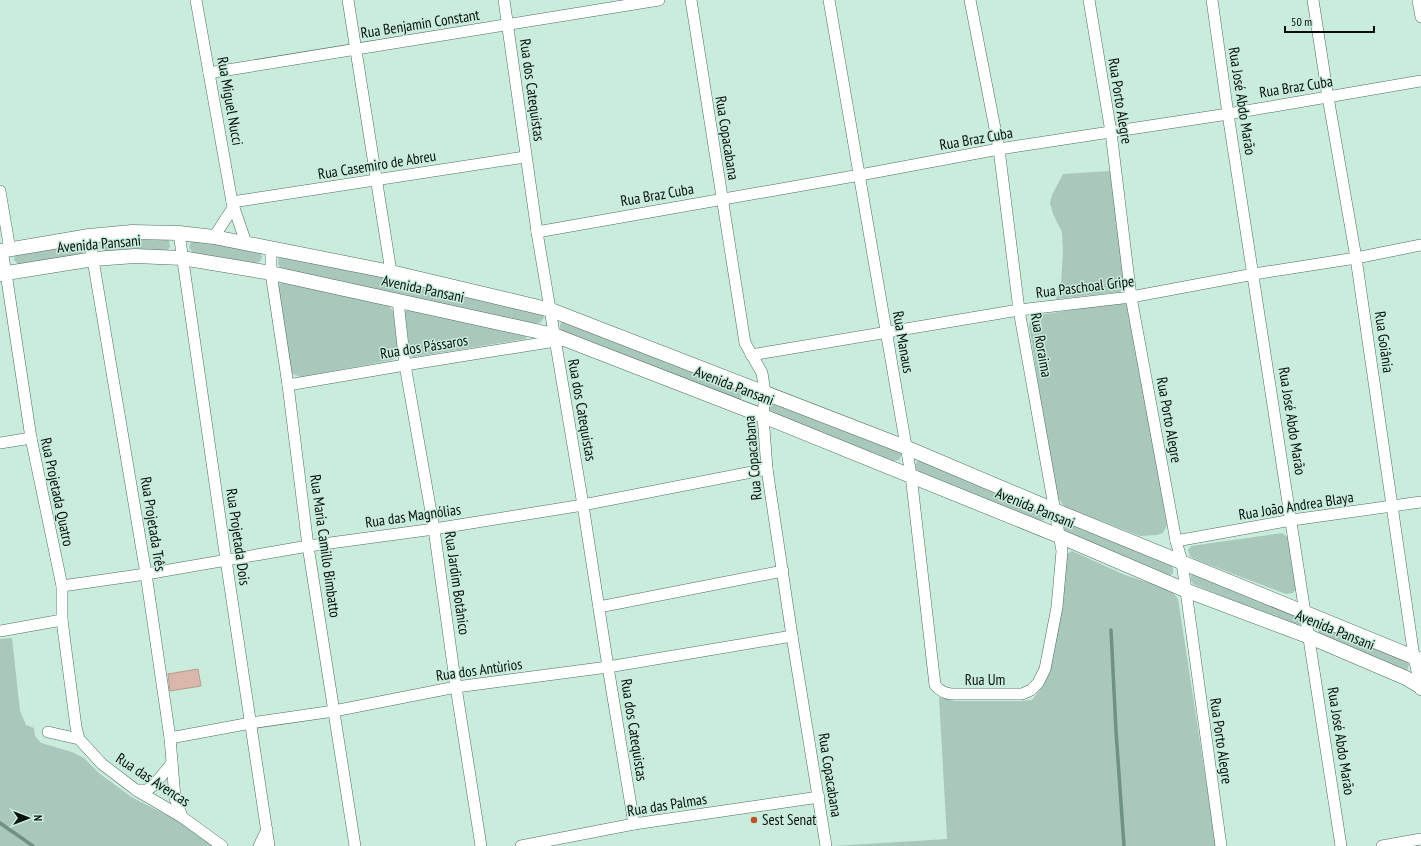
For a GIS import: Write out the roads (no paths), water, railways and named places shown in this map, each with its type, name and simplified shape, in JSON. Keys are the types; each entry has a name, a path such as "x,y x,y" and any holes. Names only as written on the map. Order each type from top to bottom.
{"main road":[{"name":"Avenida Pansani","path":"4,251 89,236 132,232 179,233 214,237 391,272 551,310 905,447 1054,510 1418,659"},
{"name":"Avenida Pansani","path":"3,274 94,259 135,256 182,258 271,273 558,339 763,416 911,475 1185,590 1310,637 1406,678 1421,688"}],"street":[{"name":"Rua Miguel Nucci","path":"196,0 233,204 246,243"},
{"path":"348,0 391,272"},
{"name":"Rua dos Catequistas","path":"504,0 536,232 558,339 608,667 634,824"},
{"name":"Rua Benjamin Constant","path":"210,73 659,0"},
{"name":"Rua Copacabana","path":"691,0 746,343 751,355 762,373 765,392 763,416 767,469 826,846"},
{"name":"Rua Manaus","path":"829,0 911,475 934,679 938,690"},
{"name":"Rua Roraima","path":"970,0 999,149 1019,310 1062,551 1057,608 1045,668 1038,683 1031,690"},
{"name":"Rua Porto Alegre","path":"1089,0 1111,132 1131,298 1176,541 1182,562 1221,846"},
{"name":"Rua José Abdo Marão","path":"1212,0 1228,114 1292,520 1341,846"},
{"name":"Rua Goiânia","path":"1313,0 1356,258 1392,506 1418,659 1421,688"},
{"path":"1418,0 1421,17"},
{"name":"Rua Braz Cuba","path":"536,232 999,149 1228,114 1421,81"},
{"name":"Rua Casemiro de Abreu","path":"233,204 525,157"},
{"name":"Rua Projetada Quatro","path":"0,191 4,251 3,274 31,438 62,586 62,620 76,727 79,739"},
{"path":"214,237 233,204"},
{"name":"Rua Projetada Dois","path":"179,233 269,846"},
{"name":"Rua Projetada Três","path":"89,236 146,574 170,738 175,798 182,817"},
{"name":"Rua Paschoal Gripe","path":"751,355 1019,310 1131,298 1254,274 1356,258 1421,245"},
{"name":"Rua Maria Camillo Bimbatto","path":"271,249 271,273 288,385 308,546 355,846"},
{"name":"Rua Jardim Botânico","path":"398,301 405,365 434,529 456,688 481,846"},
{"name":"Rua dos Pássaros","path":"288,385 558,339"},
{"path":"0,443 31,438"},
{"name":"Rua das Magnólias","path":"62,586 146,574 308,546 434,529 583,505 767,469"},
{"name":"Rua João Andrea Blaya","path":"1176,541 1292,520 1421,502"},
{"path":"599,607 783,571"},
{"path":"0,631 62,620"},
{"name":"Rua dos Antùrios","path":"170,738 251,723 334,711 456,688 608,667 792,636"},
{"name":"Rua Um","path":"938,690 951,694 1000,695 1022,694 1031,690"},
{"path":"48,732 79,739"},
{"name":"Rua das Avencas","path":"79,739 90,753 102,764 136,790 182,817 222,846"},
{"path":"136,790 147,790 154,786 172,763"},
{"name":"Rua das Palmas","path":"521,846 634,824 819,797"},
{"path":"259,846 267,830"},
{"path":"1382,846 1421,839"}],"waterway":[{"path":"1111,630 1124,846"},
{"path":"0,823 33,846"}],"place":[{"name":"Sest Senat","path":"754,820"}]}
